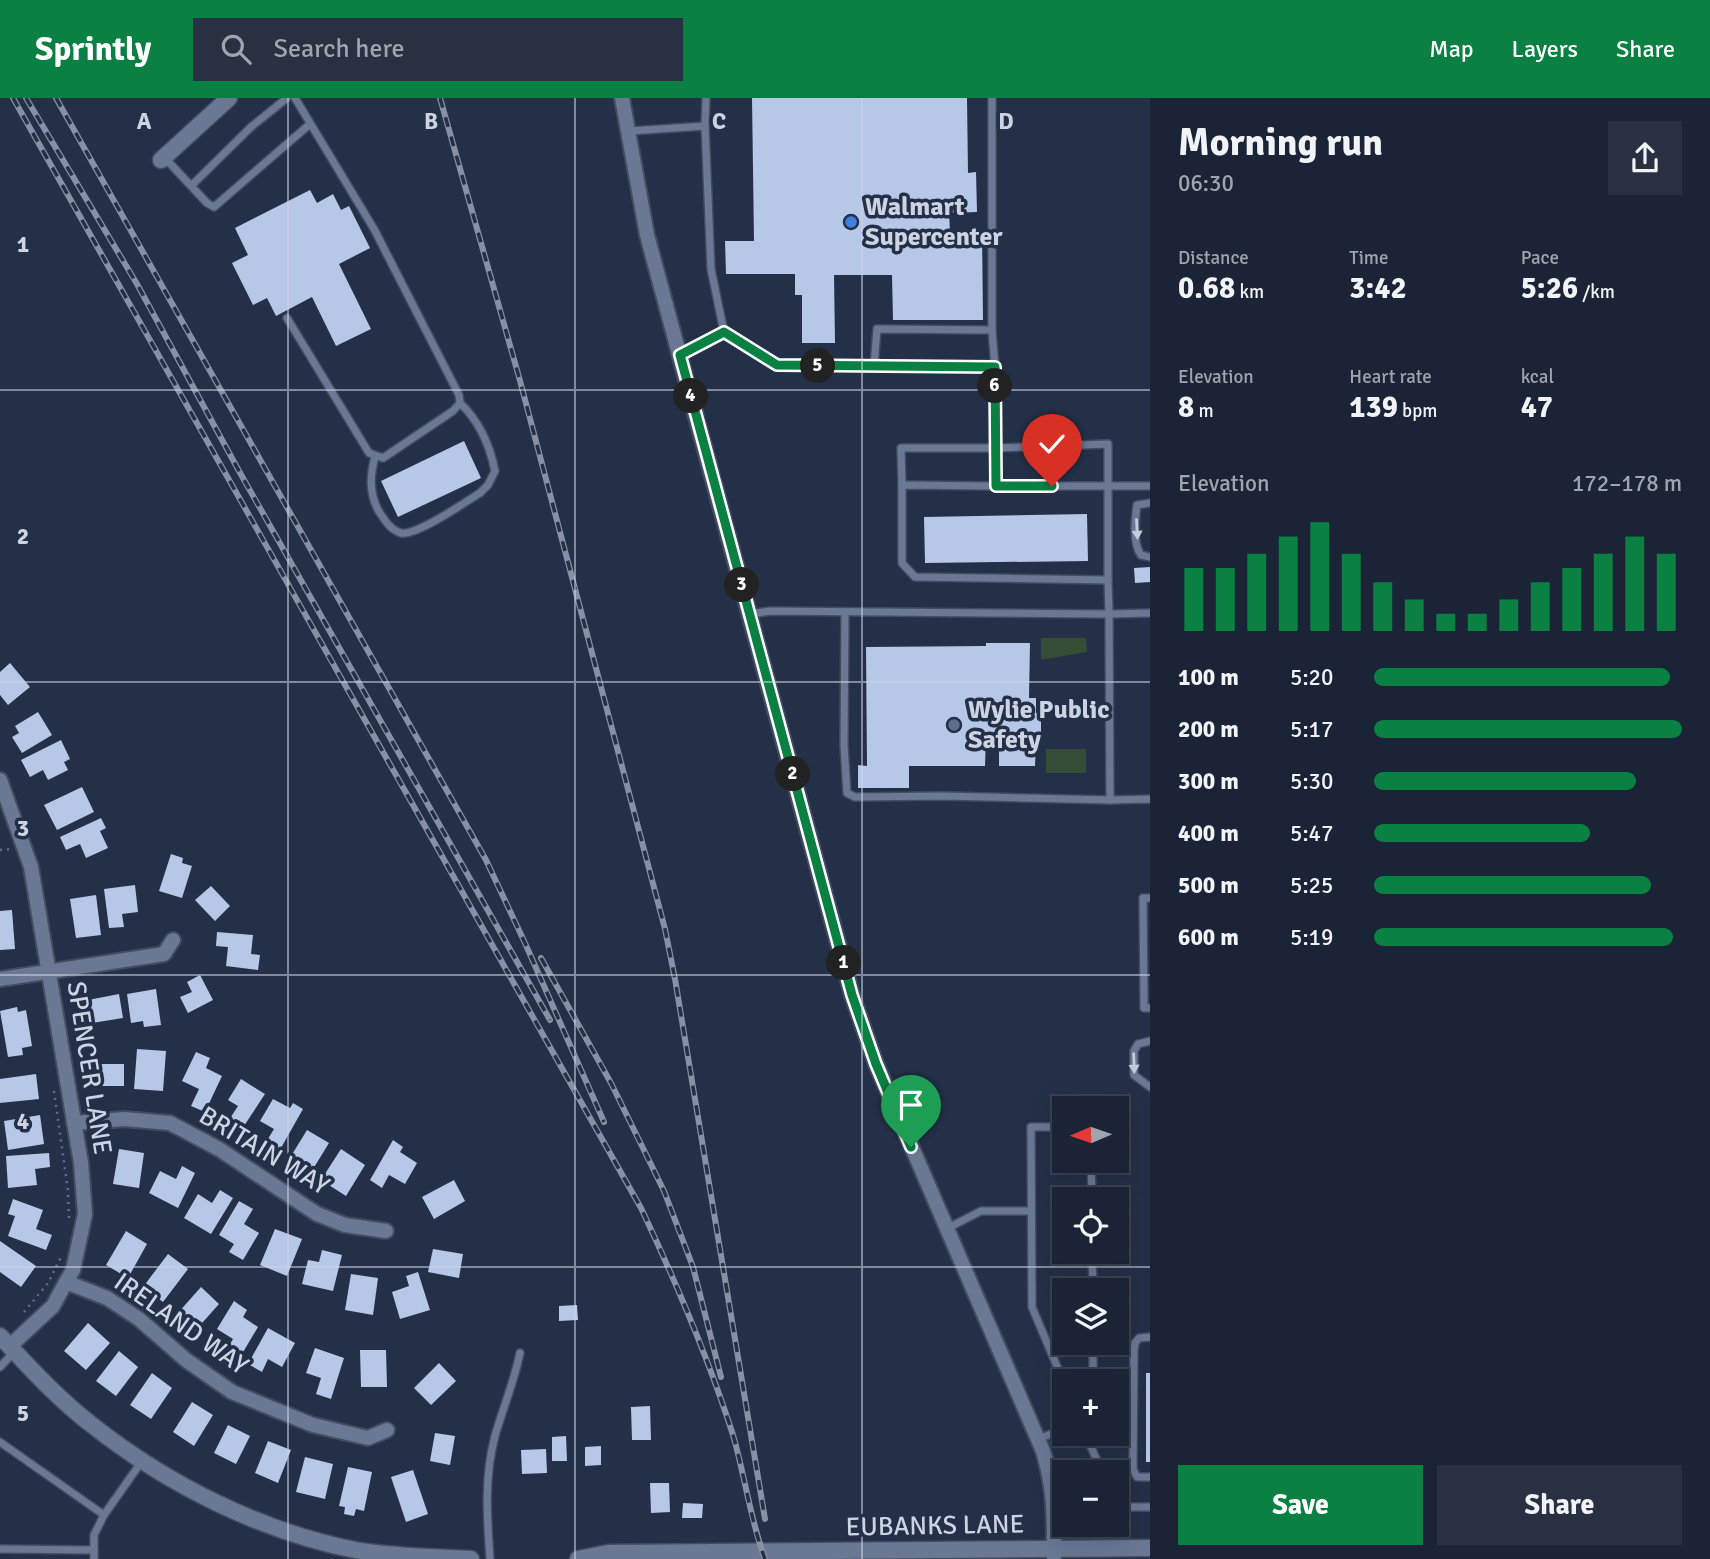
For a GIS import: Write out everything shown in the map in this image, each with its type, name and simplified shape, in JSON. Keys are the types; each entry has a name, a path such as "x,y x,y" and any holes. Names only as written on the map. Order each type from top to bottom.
{"street":[{"path":"163,159 229,98"},
{"path":"622,98 647,235 852,995 876,1064 1037,1439 1051,1479 1054,1554"},
{"name":"SPENCER LANE","path":"0,780 32,866 81,1163 85,1214 73,1270 53,1306 8,1345"},
{"path":"0,979 164,954 173,940"},
{"name":"BRITAIN WAY","path":"74,1123 124,1119 170,1123 219,1149 317,1214 345,1225 386,1231"},
{"name":"IRELAND WAY","path":"66,1282 107,1298 139,1318 186,1360 232,1392 313,1424 368,1438 387,1430"},
{"path":"8,1345 48,1387 91,1425 191,1489 264,1523 374,1553 471,1559"},
{"name":"EUBANKS LANE","path":"578,1559 608,1553 653,1556 762,1553 1054,1554 1150,1548"}],"lane":[{"path":"192,185 251,127 288,98"},
{"path":"295,98 374,229 459,395 460,403 477,422 495,471 488,485 480,493 414,531 400,533 384,520 371,493 374,456"},
{"path":"706,98 710,268 724,332 777,365 995,367"},
{"path":"992,98 992,330 996,486"},
{"path":"163,159 214,207 310,124"},
{"path":"628,131 705,126"},
{"path":"287,318 369,453 374,456 383,458 453,411 460,403"},
{"path":"874,366 877,329 992,330"},
{"path":"680,355 724,332"},
{"path":"1108,580 915,577 902,563 901,448 1108,444 1110,800"},
{"path":"902,485 1150,486"},
{"path":"1150,503 1137,505 1136,514 1138,550 1141,555 1150,557"},
{"path":"750,614 770,611 1150,613"},
{"path":"845,612 844,745 847,793 862,798 942,796 1150,799"},
{"path":"1150,898 1143,898 1144,1008 1150,1008"},
{"path":"1150,1041 1138,1044 1133,1051 1134,1075 1150,1087"},
{"path":"1052,1127 1031,1127 1032,1307 1058,1369"},
{"path":"946,1229 981,1211 1031,1211"},
{"path":"1147,1337 1139,1338 1133,1351 1133,1469 1137,1477 1150,1477"},
{"path":"0,1367 8,1345"},
{"path":"490,1559 486,1498 490,1460 495,1435 515,1381 520,1353"},
{"path":"1037,1439 1052,1433"},
{"path":"0,1442 104,1515"},
{"path":"94,1559 94,1535 104,1515 142,1460"},
{"path":"1129,1507 1150,1507"},
{"path":"0,1549 94,1550"}],"path":[{"path":"0,850 16,851 11,840"},
{"path":"54,1089 68,1191 68,1228"},
{"path":"24,1312 48,1283 63,1253"}],"green space":[{"path":"1041,638 1086,638 1087,652 1041,660"},
{"path":"1046,749 1086,749 1086,773 1046,773"}],"building":[{"name":"Walmart Supercenter","path":"752,98 967,98 968,173 976,172 977,212 949,213 950,232 982,231 983,320 893,320 892,275 834,275 835,343 802,343 802,295 795,295 795,274 726,274 725,241 754,241"},
{"path":"310,190 317,203 333,194 341,210 349,206 370,248 339,264 371,329 336,346 312,297 276,316 267,298 253,305 232,263 248,255 235,228"},
{"path":"464,441 481,478 398,517 381,481"},
{"path":"1087,514 1088,561 925,563 924,517"},
{"path":"1150,567 1150,582 1135,583 1134,568"},
{"name":"Wylie Public Safety","path":"986,643 1030,643 1029,698 1036,698 1036,713 1041,713 1041,741 1036,741 1035,766 999,766 999,737 986,737 985,766 909,766 909,788 858,788 858,765 867,766 866,647 986,646"},
{"path":"10,663 30,687 8,705 0,695 0,672"},
{"path":"38,712 52,735 22,753 12,737 19,733 15,726"},
{"path":"61,740 70,759 64,762 68,770 48,780 43,770 30,777 21,760"},
{"path":"82,787 94,812 57,830 44,805"},
{"path":"101,818 106,828 100,831 108,848 86,858 80,844 66,850 60,837"},
{"path":"171,854 183,858 182,863 192,866 182,898 159,891"},
{"path":"135,885 138,912 122,914 124,927 109,928 104,889"},
{"path":"211,886 230,906 215,921 195,900"},
{"path":"96,895 101,935 76,938 70,899"},
{"path":"12,910 15,949 0,950 0,911"},
{"path":"217,932 253,935 251,954 260,955 258,970 226,966 228,947 216,946"},
{"path":"200,975 213,1000 188,1013 180,997 192,992 187,982"},
{"path":"156,989 161,1025 144,1027 143,1021 131,1023 127,994"},
{"path":"119,994 123,1018 92,1023 88,1000"},
{"path":"17,1007 18,1012 26,1010 32,1046 22,1048 23,1055 8,1057 0,1011"},
{"path":"137,1049 166,1051 163,1091 134,1089"},
{"path":"196,1052 210,1058 206,1068 222,1076 205,1112 191,1106 199,1089 182,1081"},
{"path":"97,1064 124,1064 124,1086 97,1086"},
{"path":"36,1074 39,1099 0,1103 0,1079"},
{"path":"241,1079 265,1094 240,1132 227,1123 238,1106 228,1100"},
{"path":"273,1099 290,1108 293,1103 303,1109 277,1155 263,1147 274,1129 260,1121"},
{"path":"40,1115 44,1144 8,1150 4,1121"},
{"path":"307,1130 329,1143 310,1174 288,1161"},
{"path":"393,1140 403,1147 400,1152 417,1163 405,1184 389,1175 382,1188 370,1180"},
{"path":"119,1149 144,1153 139,1188 113,1184"},
{"path":"341,1149 365,1165 346,1196 321,1180"},
{"path":"49,1153 50,1167 35,1169 37,1185 8,1188 6,1156"},
{"path":"182,1166 195,1173 178,1208 149,1193 160,1171 176,1179"},
{"path":"454,1180 465,1201 434,1219 422,1197"},
{"path":"220,1190 233,1198 211,1234 184,1218 198,1194 212,1203"},
{"path":"13,1199 43,1210 36,1229 52,1235 46,1250 8,1236 15,1216 8,1214"},
{"path":"239,1201 253,1209 244,1224 259,1233 243,1260 229,1252 234,1244 219,1235"},
{"path":"275,1229 302,1239 287,1276 260,1265"},
{"path":"126,1231 147,1244 128,1278 106,1265"},
{"path":"0,1241 36,1266 21,1287 0,1272"},
{"path":"433,1249 463,1254 459,1278 428,1272"},
{"path":"322,1250 342,1255 333,1291 302,1284 308,1260 319,1262"},
{"path":"168,1254 188,1269 163,1302 143,1287"},
{"path":"418,1272 430,1310 400,1319 392,1292 409,1286 406,1276"},
{"path":"351,1274 378,1278 373,1315 345,1310"},
{"path":"201,1287 219,1304 195,1331 177,1314"},
{"path":"234,1301 247,1310 243,1317 258,1327 239,1359 226,1351 233,1339 217,1329"},
{"path":"577,1305 578,1320 559,1321 559,1306"},
{"path":"88,1323 110,1343 86,1370 64,1351"},
{"path":"268,1328 295,1343 282,1367 268,1359 262,1372 248,1364"},
{"path":"315,1348 344,1358 331,1399 316,1394 321,1378 306,1373"},
{"path":"360,1350 386,1350 387,1387 361,1387"},
{"path":"119,1351 138,1367 116,1396 96,1381"},
{"path":"439,1363 456,1381 431,1405 414,1388"},
{"path":"152,1373 172,1388 151,1419 130,1405"},
{"path":"1146,1373 1150,1373 1150,1462 1146,1462"},
{"path":"192,1402 213,1415 194,1446 173,1432"},
{"path":"650,1406 651,1440 632,1440 631,1407"},
{"path":"228,1425 250,1436 236,1464 214,1453"},
{"path":"435,1433 455,1436 450,1465 430,1461"},
{"path":"566,1436 567,1461 552,1461 552,1437"},
{"path":"268,1441 291,1450 278,1483 255,1473"},
{"path":"601,1446 601,1465 585,1466 585,1447"},
{"path":"546,1449 547,1473 522,1474 521,1450"},
{"path":"305,1457 333,1464 325,1499 296,1492"},
{"path":"348,1467 372,1472 364,1511 356,1509 354,1516 344,1514 345,1507 339,1506"},
{"path":"413,1470 428,1514 406,1522 391,1477"},
{"path":"650,1483 669,1483 670,1512 651,1513"},
{"path":"683,1503 703,1504 702,1518 682,1518"}],"railway":[{"path":"13,98 641,1208 691,1320 713,1377 733,1435 755,1529 765,1559"},
{"path":"26,98 137,284 239,471 550,1020"},
{"path":"56,98 486,860 604,1122"},
{"path":"440,98 519,377 665,929 765,1519"},
{"path":"541,958 611,1083 664,1191 693,1267 721,1377"}],"place":[{"name":"Walmart Supercenter","path":"851,222"},
{"name":"Wylie Public Safety","path":"954,725"}],"route":[{"path":"911,1147 876,1064 852,995 680,355 724,332 777,365 995,367 996,486 1052,486"}]}
